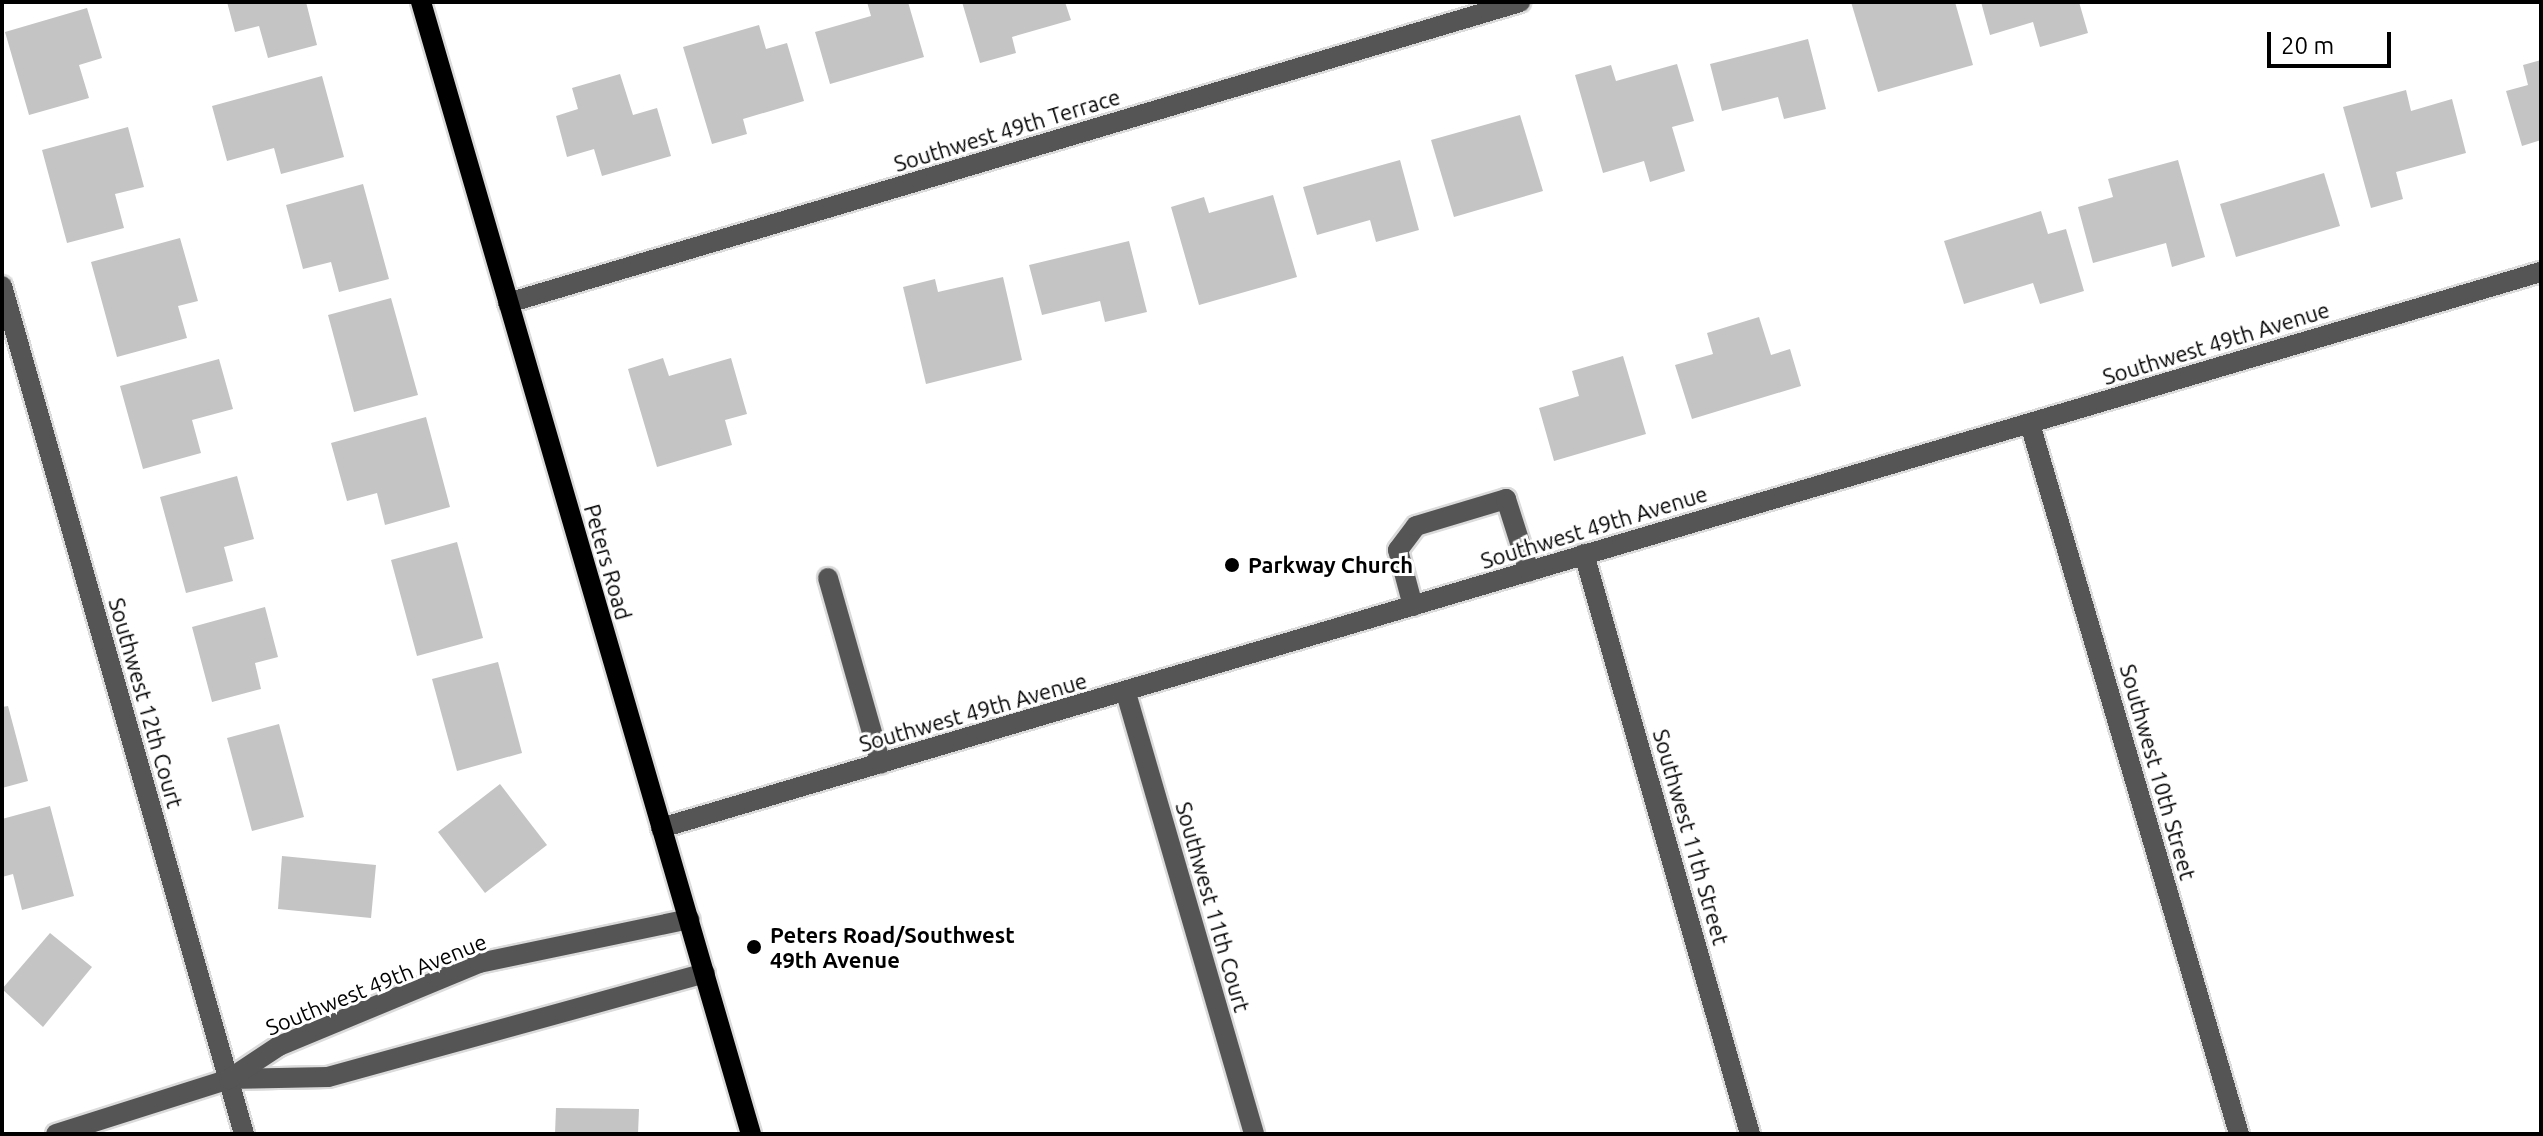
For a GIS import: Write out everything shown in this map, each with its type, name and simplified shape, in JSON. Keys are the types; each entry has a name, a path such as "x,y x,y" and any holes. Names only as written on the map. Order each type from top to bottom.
{"main road":[{"name":"Peters Road","path":"421,2 751,1134"}],"street":[{"name":"Southwest 49th Terrace","path":"508,303 1520,2"},
{"name":"Southwest 49th Avenue","path":"661,828 1126,693 1584,554 2541,272"},
{"name":"Southwest 12th Court","path":"2,286 244,1134"},
{"name":"Southwest 10th Street","path":"2030,424 2239,1134"},
{"path":"1413,606 1398,550 1416,526 1506,499 1529,571"},
{"name":"Southwest 11th Street","path":"1584,554 1750,1134"},
{"path":"828,578 881,764"},
{"name":"Southwest 11th Court","path":"1126,693 1254,1134"},
{"name":"Southwest 49th Avenue","path":"56,1134 229,1079 279,1046 479,963 689,919"},
{"name":"Southwest 49th Avenue","path":"229,1079 328,1077 705,973"}],"building":[{"path":"227,2 306,2 317,45 268,58 259,26 235,32"},
{"path":"867,2 908,2 924,57 830,84 815,32 871,16"},
{"path":"962,2 1065,2 1071,20 1012,37 1016,53 980,63"},
{"path":"1851,2 1955,2 1973,65 1878,92"},
{"path":"1981,2 2079,2 2088,33 2040,47 2033,22 1990,35"},
{"path":"87,8 102,58 79,65 89,98 29,115 5,32"},
{"path":"759,25 766,49 787,43 804,101 743,119 747,134 712,144 683,47"},
{"path":"1808,39 1826,109 1784,119 1778,97 1722,111 1710,64"},
{"path":"2541,60 2541,140 2522,146 2506,91 2528,85 2523,65"},
{"path":"1677,64 1694,121 1672,127 1685,171 1650,182 1644,161 1603,173 1575,75 1611,65 1616,81"},
{"path":"620,74 633,115 657,108 671,156 602,176 594,149 567,157 556,116 578,109 572,88"},
{"path":"322,76 344,157 281,174 274,148 227,161 212,106"},
{"path":"2406,90 2411,111 2452,99 2466,153 2396,172 2403,199 2371,208 2343,107"},
{"path":"1520,115 1543,191 1454,217 1431,140"},
{"path":"128,127 144,187 115,194 124,228 67,243 42,150"},
{"path":"1400,160 1419,230 1376,242 1370,220 1317,235 1303,187"},
{"path":"2178,160 2205,257 2172,267 2166,243 2093,263 2078,207 2113,197 2108,179"},
{"path":"2324,173 2340,226 2236,257 2220,204"},
{"path":"363,184 389,279 339,292 331,262 303,269 286,205"},
{"path":"1273,195 1297,277 1199,305 1171,207 1204,197 1209,213"},
{"path":"2041,211 2048,234 2066,229 2084,291 2040,304 2033,283 1964,304 1944,241"},
{"path":"180,238 198,301 178,306 187,338 117,357 91,262"},
{"path":"1129,241 1147,312 1105,322 1100,301 1042,315 1029,265"},
{"path":"1003,277 1022,360 926,384 903,287 935,279 938,292"},
{"path":"391,298 418,395 354,412 328,315"},
{"path":"1759,317 1771,355 1790,349 1801,386 1692,419 1675,365 1713,354 1707,333"},
{"path":"1623,356 1646,434 1554,461 1539,408 1579,396 1572,371"},
{"path":"663,358 669,376 731,358 747,414 725,420 732,445 657,467 628,369"},
{"path":"219,359 233,409 192,420 201,453 143,469 120,386"},
{"path":"426,417 450,507 385,525 377,493 347,501 331,443"},
{"path":"237,476 254,539 224,547 233,581 186,593 160,497"},
{"path":"457,542 483,638 417,656 391,560"},
{"path":"265,607 278,657 255,663 261,689 212,702 192,627"},
{"path":"498,662 522,753 457,771 432,679"},
{"path":"8,706 28,781 2,788 2,707"},
{"path":"279,724 304,817 252,831 227,738"},
{"path":"500,784 547,845 485,893 438,832"},
{"path":"50,806 74,896 22,910 13,874 2,877 2,819"},
{"path":"282,856 376,865 371,918 278,909"},
{"path":"50,933 92,967 43,1027 2,989"},
{"path":"556,1108 639,1109 638,1134 555,1134"}],"place":[{"name":"Parkway Church","path":"1232,565"},
{"name":"Peters Road/Southwest 49th Avenue","path":"754,947"}]}
